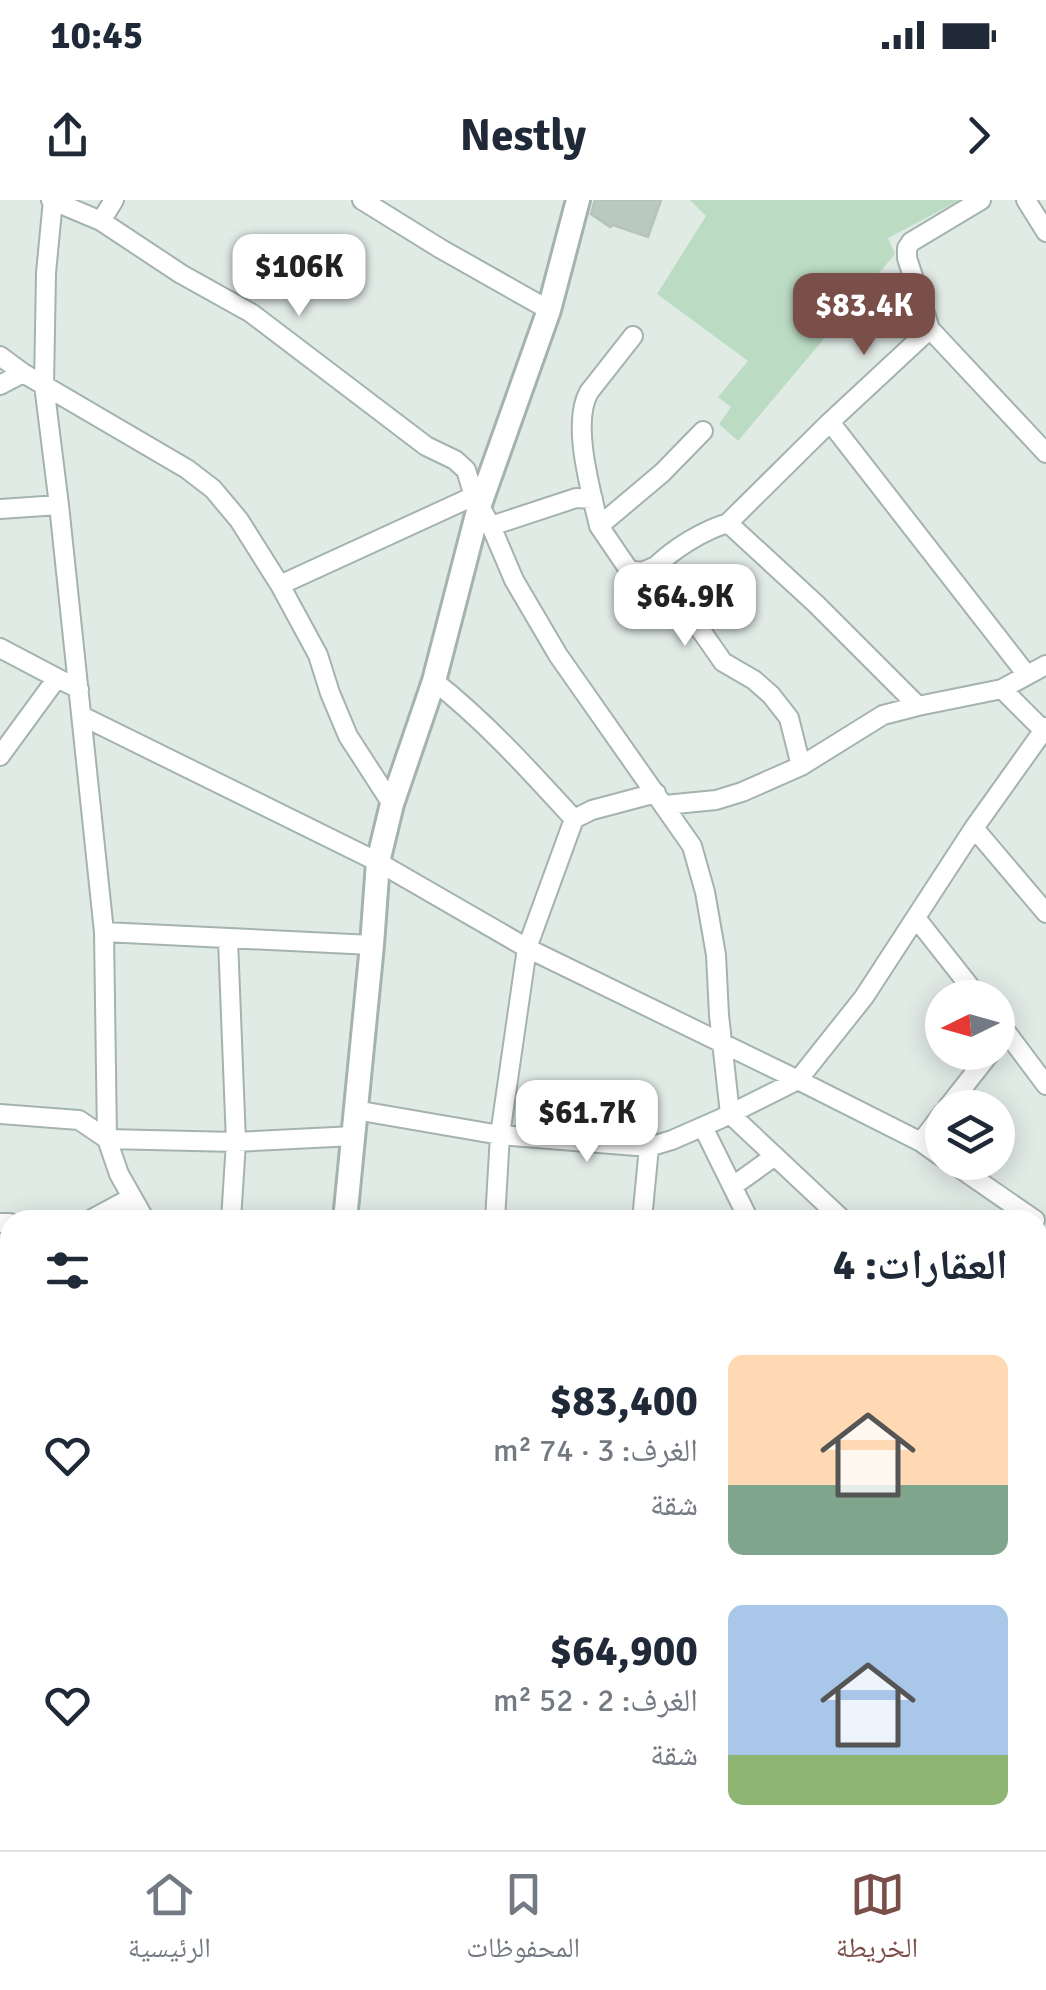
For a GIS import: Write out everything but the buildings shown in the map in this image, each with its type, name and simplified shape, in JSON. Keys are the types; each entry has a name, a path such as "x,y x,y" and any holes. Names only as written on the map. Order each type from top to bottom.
{"street":[{"path":"139,1210 118,1174 107,1139 104,932 44,384 52,200 101,221 181,274 251,313 426,446 466,470 514,580 558,655 692,846 716,955 730,1114 832,1210"},
{"path":"101,221 114,200"},
{"path":"362,200 549,310"},
{"path":"346,1210 378,862 482,509 549,310 578,200"},
{"path":"981,200 911,242 907,258 930,329 1046,453"},
{"path":"1026,200 1046,232"},
{"path":"634,336 584,400 581,414 599,526 629,570 642,572 716,526 728,523 930,329"},
{"path":"0,356 188,469 213,489 239,520 280,585 318,655 348,736 392,804"},
{"path":"0,385 23,373"},
{"path":"830,422 1027,675"},
{"path":"599,526 662,473 703,431"},
{"path":"280,585 482,509 593,499"},
{"path":"0,509 60,505"},
{"path":"728,523 918,706"},
{"path":"656,566 723,662 754,680 789,718 801,766"},
{"path":"0,648 78,689"},
{"path":"496,1210 500,1135 527,948 574,819 592,810 660,799 716,800 742,792 801,766 883,715 1002,689 1046,665"},
{"path":"0,756 57,678"},
{"path":"434,681 464,705 574,819"},
{"path":"356,1110 500,1135 649,1147 730,1114 798,1080 864,997 974,828 1045,729 1002,689"},
{"path":"82,716 378,862 527,948 925,1144"},
{"path":"974,828 1046,912"},
{"path":"916,918 965,980"},
{"path":"104,932 372,945"},
{"path":"228,940 236,1142 233,1210"},
{"path":"1015,1049 1046,1085"},
{"path":"961,1090 977,1070"},
{"path":"0,1114 79,1120 107,1139 236,1142 354,1136"},
{"path":"703,1126 744,1210"},
{"path":"922,1142 925,1138"},
{"path":"643,1210 649,1147"},
{"path":"732,1186 775,1156"},
{"path":"977,1180 1020,1210"},
{"path":"109,1210 131,1198"}],"green space":[{"path":"690,200 960,200 888,238 895,254 738,441 719,424 731,407 718,397 748,361 657,294 706,216"}]}
